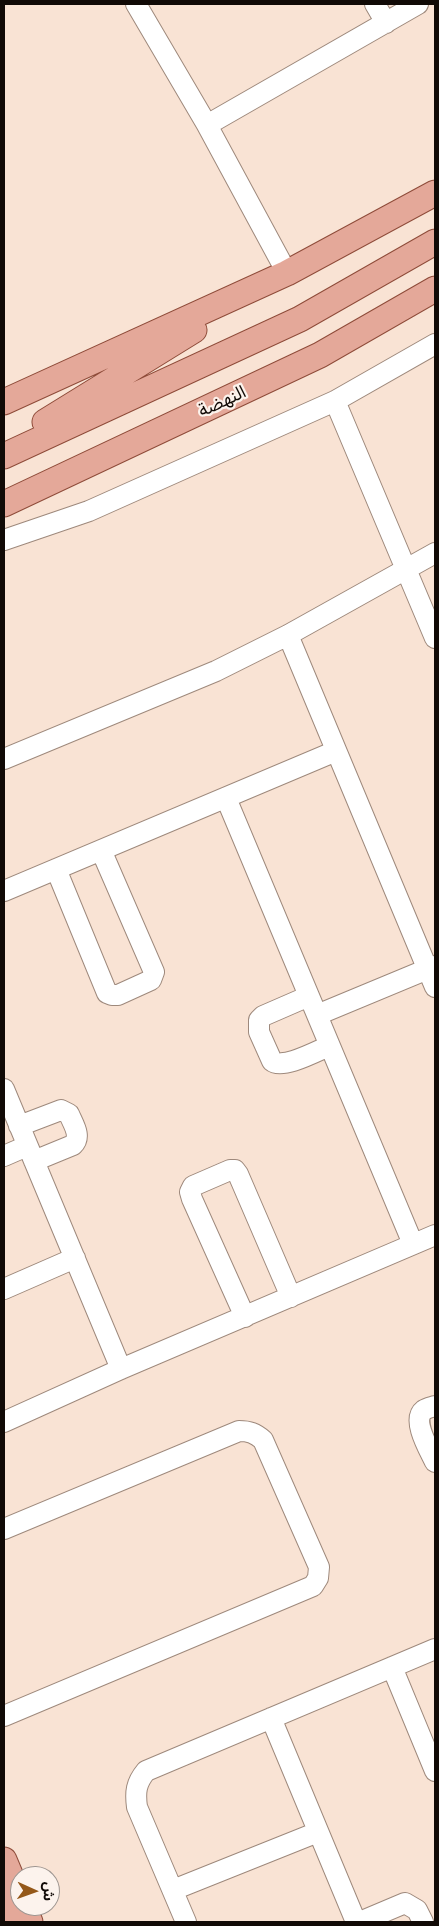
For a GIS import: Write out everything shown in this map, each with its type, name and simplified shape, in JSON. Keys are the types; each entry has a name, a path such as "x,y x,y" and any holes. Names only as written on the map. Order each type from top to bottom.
{"main road":[{"path":"4,447 287,273 435,193"},
{"path":"4,456 300,319 435,242"},
{"path":"4,402 287,273"},
{"name":"النهضة","path":"4,504 320,354 435,289"},
{"path":"4,1860 10,1874"},
{"path":"4,1907 11,1922"}],"street":[{"path":"136,4 207,125 287,273"},
{"path":"375,4 386,23"},
{"path":"207,125 418,4"},
{"path":"4,540 89,511 335,401 435,344"},
{"path":"335,401 435,638"},
{"path":"4,759 216,671 288,635 435,553"},
{"path":"288,635 336,751 431,967 435,987"},
{"path":"4,891 336,751"},
{"path":"226,798 413,1244"},
{"path":"56,869 107,993 118,995 151,980 154,972 101,850"},
{"path":"317,1015 431,967"},
{"path":"309,996 263,1016 259,1020 259,1032 275,1064 286,1064 329,1046"},
{"path":"4,1089 122,1369"},
{"path":"4,1156 73,1145 78,1135 69,1114 61,1110 19,1126"},
{"path":"245,1317 192,1199 190,1192 193,1186 230,1170 235,1170 291,1297"},
{"path":"4,1422 122,1369 435,1235"},
{"path":"4,1289 75,1258"},
{"path":"435,1406 424,1411 421,1415 419,1427 435,1462"},
{"path":"4,1529 239,1431 248,1431 256,1433 263,1440 318,1567 318,1578 313,1586 4,1716"},
{"path":"186,1922 137,1807 135,1792 139,1779 146,1771 435,1649"},
{"path":"392,1667 435,1771"},
{"path":"271,1718 356,1922"},
{"path":"172,1890 318,1832"},
{"path":"360,1922 405,1904 417,1910 423,1922"}]}
